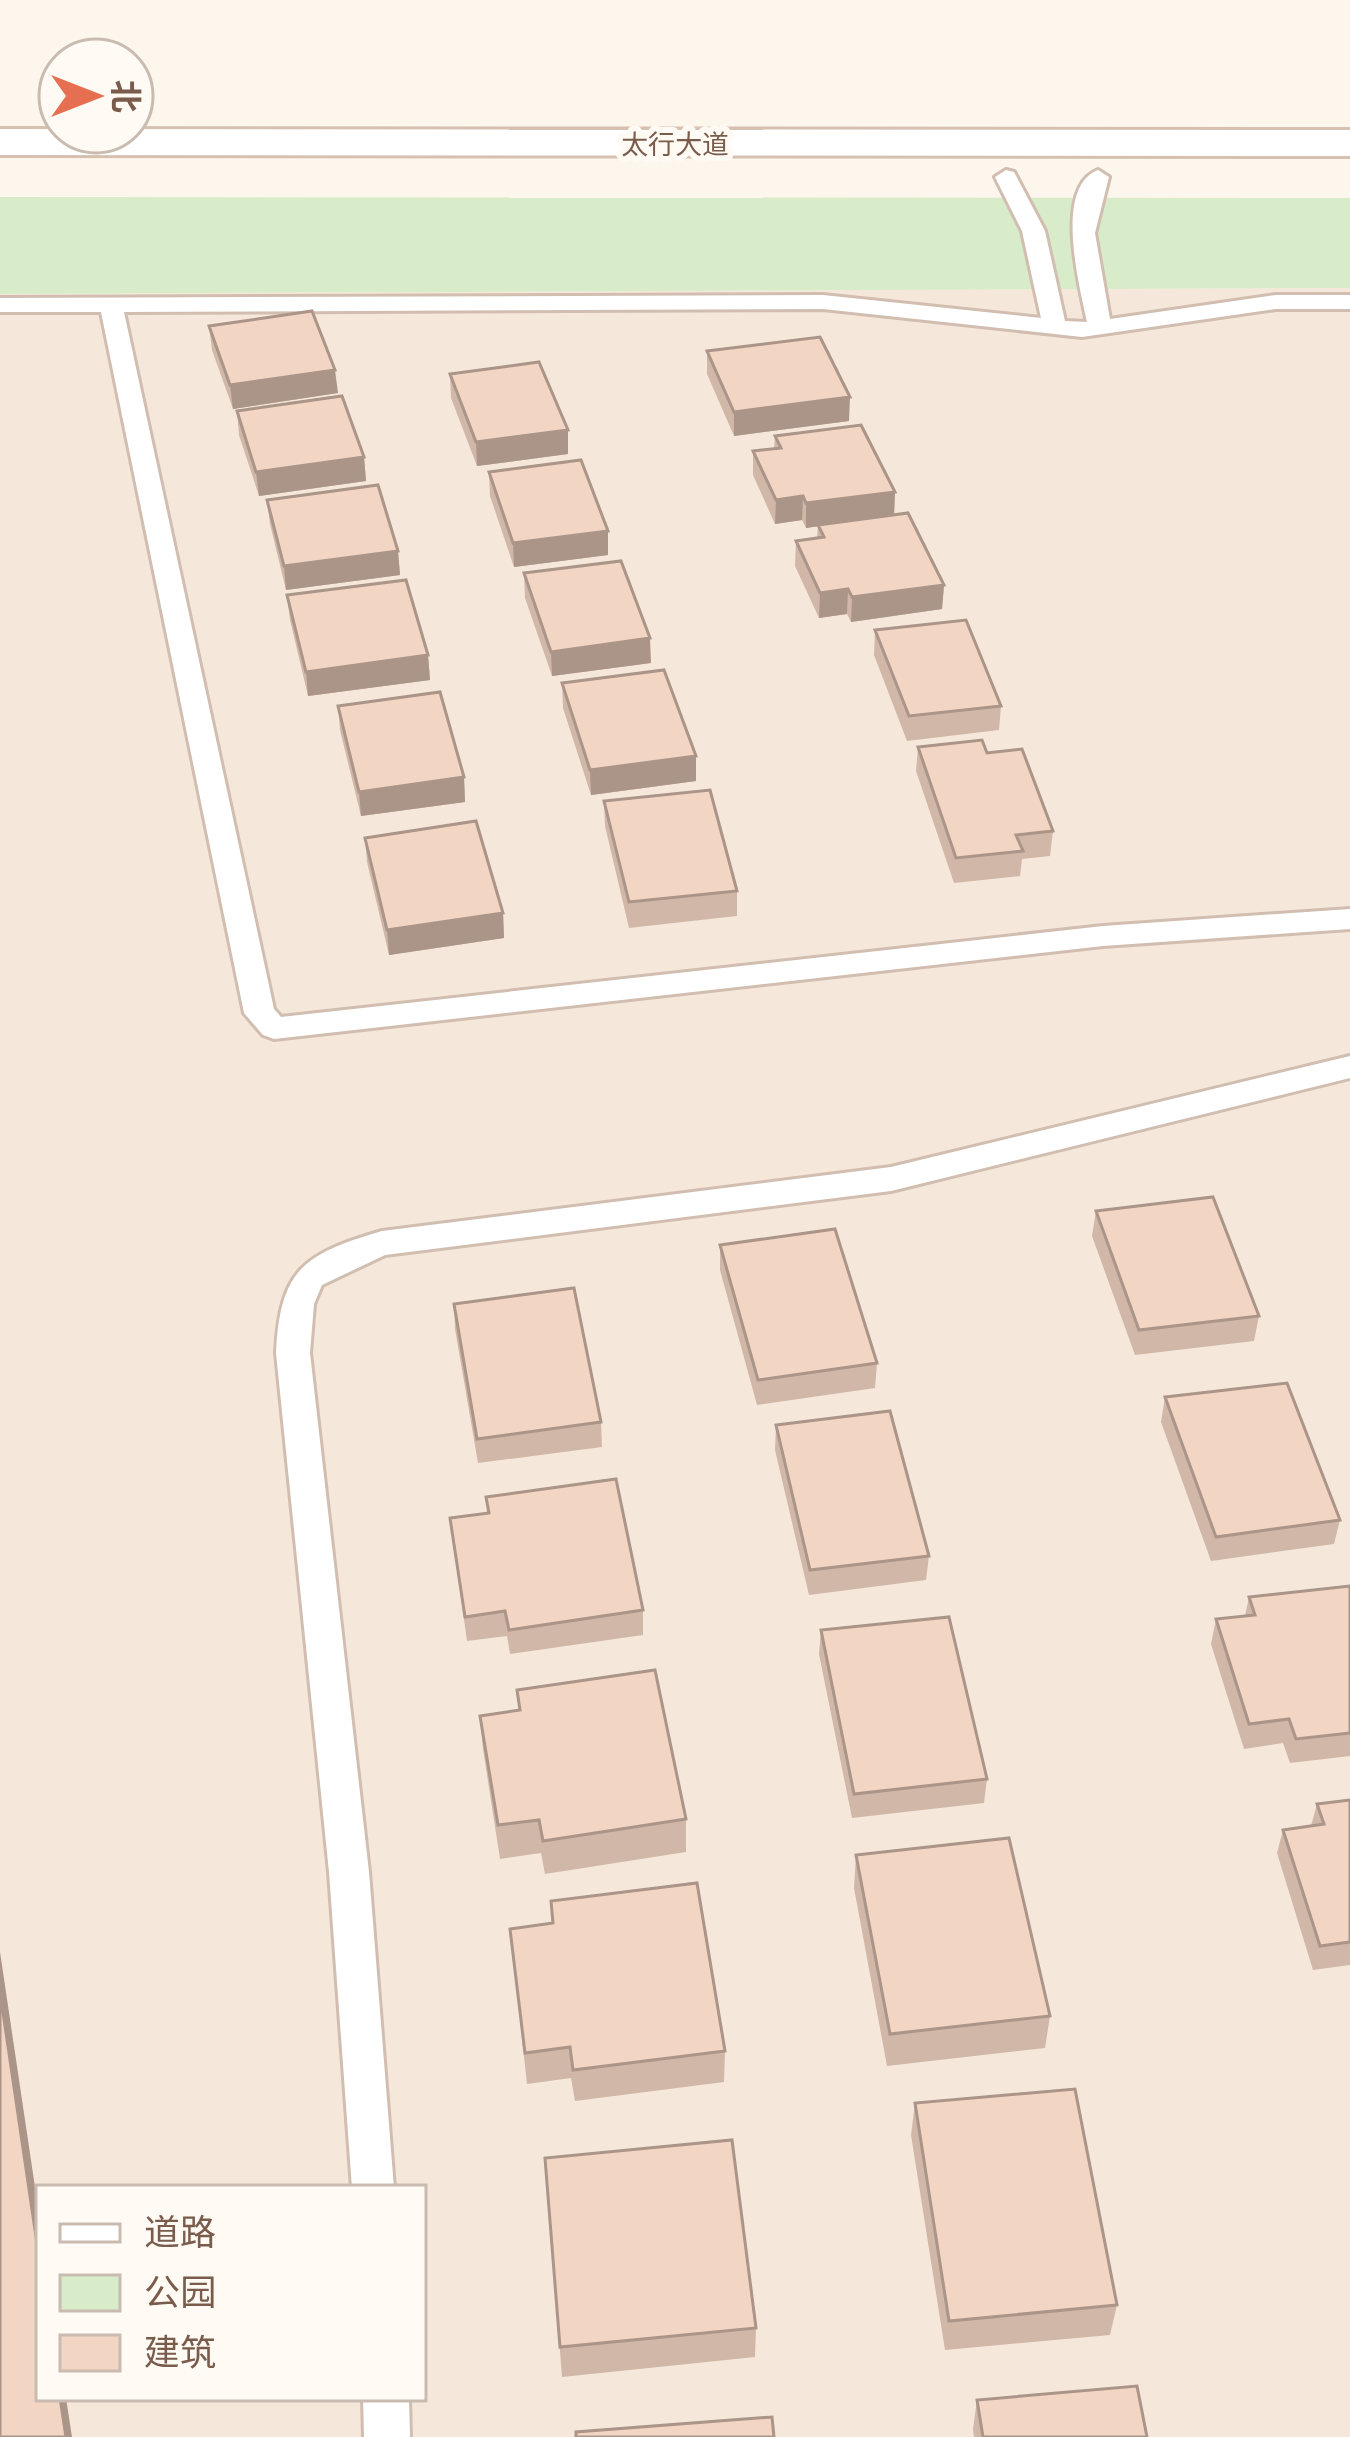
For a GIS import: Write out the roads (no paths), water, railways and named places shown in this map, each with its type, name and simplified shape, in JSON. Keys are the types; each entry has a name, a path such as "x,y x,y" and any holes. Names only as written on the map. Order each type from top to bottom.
{"main road":[{"name":"太行大道","path":"0,142 1350,143"},
{"name":"太行大道","path":"0,177 1350,177"}],"lane":[{"path":"1006,177 1024,201 1035,232 1054,329"},
{"path":"1098,177 1083,203 1082,235 1100,329"},
{"path":"0,305 823,302 925,309 1054,329 1100,329 1276,302 1350,302"},
{"path":"111,305 259,1013 274,1028 1103,936 1350,919"},
{"path":"373,2185 349,1872 293,1353 294,1304 308,1276 328,1262 382,1243 891,1179 1350,1066"},
{"path":"386,2401 388,2437"}]}
